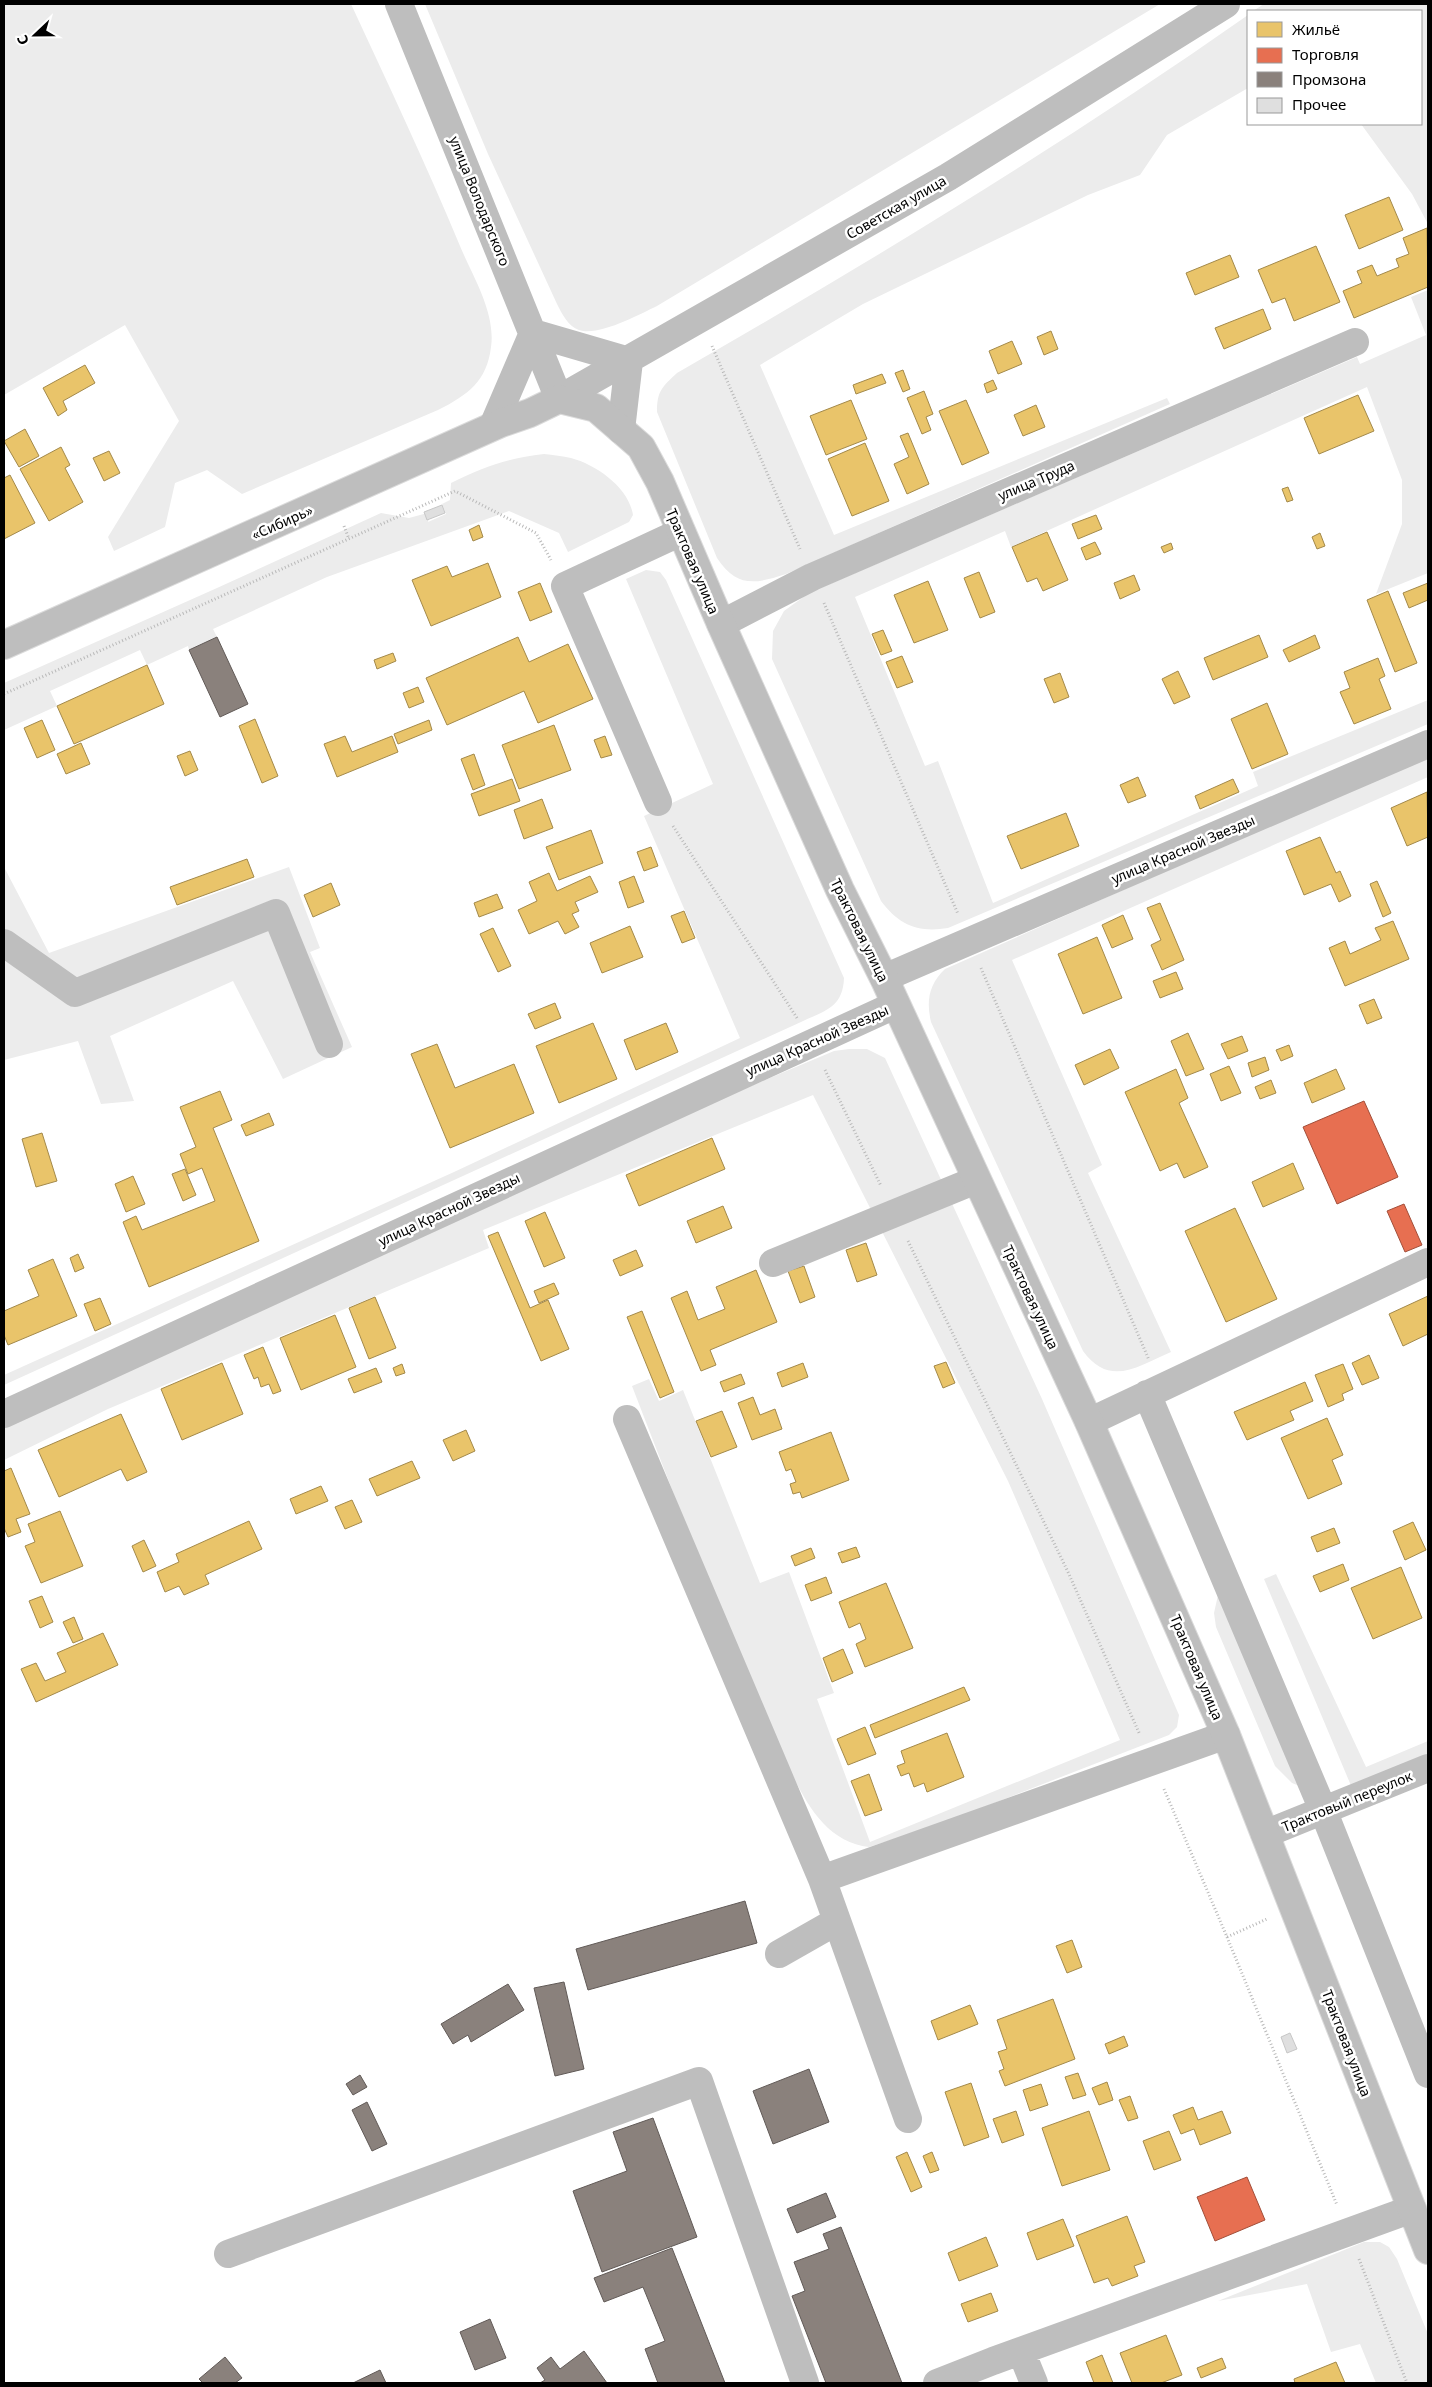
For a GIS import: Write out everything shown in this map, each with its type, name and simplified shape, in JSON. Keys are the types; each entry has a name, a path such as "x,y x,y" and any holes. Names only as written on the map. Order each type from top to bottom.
{"main road":[{"name":"улица Володарского","path":"399,4 559,400"},
{"name":"Советская улица","path":"559,400 948,177 1226,4"},
{"path":"493,426 533,333 629,361 621,430"},
{"name":"улица Труда","path":"721,624 812,577 1355,342"},
{"name":"«Сибирь»","path":"4,645 493,426 559,400"},
{"name":"Трактовая улица","path":"559,400 596,408 641,447 660,482 721,624 840,890 884,978 1088,1422 1226,1735 1428,2250"},
{"path":"658,802 565,586 681,532"},
{"name":"улица Красной Звезды","path":"884,978 1428,744"},
{"path":"4,943 74,993 276,913 329,1044"},
{"name":"улица Красной Звезды","path":"4,1414 895,1005"},
{"path":"773,1263 976,1180"},
{"path":"1088,1422 1428,1262"},
{"path":"1154,1390 1428,2074"},
{"path":"627,1419 822,1879 908,2118"},
{"path":"822,1879 1226,1735"},
{"name":"Трактовый переулок","path":"1265,1834 1428,1768"},
{"path":"779,1954 837,1921"},
{"path":"228,2254 699,2081 805,2383"},
{"path":"937,2383 1412,2209"},
{"path":"1020,2351 1034,2383"}],"path":[{"path":"701,320 969,940 1154,1390"},
{"path":"4,694 455,491 536,533 565,586"},
{"path":"658,802 812,1042 1068,1572 1152,1761 1227,1938 1349,2232 1407,2383"},
{"path":"1227,1938 1294,1907"}],"shaded area":[{"path":"4,4 351,4 420,154 487,308 492,334 489,359 474,386 458,399 438,410 242,494 207,470 175,483 165,527 114,551 108,537 179,421 125,325 4,395"},
{"path":"425,4 1160,4 657,306 608,328 587,331 579,330 572,326 563,316 557,304 488,154"},
{"path":"1264,4 1428,4 1428,224 1412,194 1362,125 1422,125 1422,10 1255,10"},
{"path":"1247,16 1247,89 1167,135 1140,175 1088,195 863,304 760,365 834,535 1167,398 1170,404 786,574 765,580 747,581 739,579 724,568 717,558 657,412 659,394 668,382 677,373 895,245 1109,110"},
{"path":"1428,290 1428,573 1376,594 1402,524 1402,480 1367,387 1011,547 1005,531 855,597 925,766 938,761 993,903 1258,786 1253,772 1428,700 1428,724 948,928 918,928 895,916 881,901 772,659 773,631 784,611 809,593 1357,357 1360,364 1426,335 1411,297"},
{"path":"544,454 568,457 581,461 610,479 625,496 630,505 633,515 629,522 568,552 559,533 509,511 327,577 213,629 217,637 189,650 188,646 147,665 140,650 50,691 57,706 4,730 4,683 381,513 409,518 431,512 428,522 446,514 442,504 450,500 451,483 496,464"},
{"path":"646,570 660,572 666,580 844,978 843,988 836,1002 817,1015 4,1385 4,1375 454,1172 740,1038 644,816 713,784 626,579"},
{"path":"1428,755 1428,777 1012,960 1102,1165 1088,1173 1171,1352 1125,1371 1104,1369 1093,1362 1083,1351 931,1022 929,1000 935,981 945,969"},
{"path":"4,867 49,953 289,867 320,948 310,952 352,1047 283,1079 233,981 110,1036 134,1101 101,1104 78,1041 4,1060"},
{"path":"867,1049 885,1058 1042,1399 1179,1715 1177,1727 1169,1735 935,1826 869,1847 850,1842 833,1832 823,1823 806,1801 732,1640 632,1386 649,1379 659,1401 683,1390 760,1583 789,1572 834,1693 817,1699 870,1842 1120,1740 1008,1481 813,1095 483,1230 489,1248 108,1409 4,1460 4,1425 687,1113 834,1051"},
{"path":"1276,1574 1366,1767 1428,1741 1428,1757 1352,1788 1264,1579"},
{"path":"1218,1595 1302,1787 1292,1783 1275,1766 1216,1627 1214,1613"},
{"path":"1364,2242 1380,2242 1389,2247 1397,2259 1428,2334 1428,2383 1376,2383 1360,2344 1331,2352 1307,2284 1218,2301"}],"building: Жильё":[{"path":"1389,197 1403,230 1359,249 1345,215"},
{"path":"1427,228 1428,287 1354,318 1343,291 1362,283 1357,271 1372,265 1377,276 1399,267 1396,259 1409,254 1403,238"},
{"path":"1316,246 1340,302 1294,321 1285,298 1272,303 1258,270"},
{"path":"1230,255 1239,277 1195,295 1186,273"},
{"path":"1263,309 1271,329 1224,349 1215,328"},
{"path":"1051,331 1058,349 1044,355 1037,337"},
{"path":"1012,341 1022,364 998,374 989,351"},
{"path":"85,365 95,383 63,401 67,410 58,416 43,388"},
{"path":"903,370 910,389 903,392 895,373"},
{"path":"882,374 886,383 856,394 853,385"},
{"path":"993,380 997,389 987,393 984,384"},
{"path":"924,391 933,414 926,417 931,430 922,434 907,398"},
{"path":"1358,395 1374,431 1319,454 1304,418"},
{"path":"851,400 867,439 826,455 810,416"},
{"path":"966,400 989,453 962,465 939,411"},
{"path":"1036,405 1045,427 1023,436 1014,415"},
{"path":"25,429 39,456 19,467 4,441"},
{"path":"908,433 929,484 907,494 894,464 909,457 900,436"},
{"path":"865,443 889,501 852,516 828,459"},
{"path":"61,447 70,465 65,468 83,502 49,521 20,469"},
{"path":"109,451 120,473 104,481 93,458"},
{"path":"10,475 35,523 4,539 4,478"},
{"path":"1288,487 1293,500 1287,502 1282,489"},
{"path":"1096,515 1102,529 1078,539 1072,524"},
{"path":"479,525 483,537 473,541 469,530"},
{"path":"1047,532 1068,580 1043,591 1037,578 1027,582 1012,547"},
{"path":"1320,533 1325,546 1317,549 1312,537"},
{"path":"1095,542 1101,554 1086,560 1081,548"},
{"path":"1171,543 1173,549 1164,553 1161,547"},
{"path":"488,563 501,597 431,626 412,580 447,566 452,577"},
{"path":"979,572 995,612 980,618 964,578"},
{"path":"1134,575 1140,590 1120,599 1114,583"},
{"path":"928,581 948,630 914,643 894,595"},
{"path":"540,583 552,612 530,621 518,592"},
{"path":"1428,583 1428,600 1409,608 1403,593"},
{"path":"1388,591 1417,663 1395,672 1367,600"},
{"path":"883,630 892,651 881,655 872,634"},
{"path":"1259,635 1268,657 1213,680 1204,658"},
{"path":"1315,635 1320,648 1289,662 1283,650"},
{"path":"518,637 529,662 568,644 593,699 538,723 524,691 447,725 426,678"},
{"path":"393,653 396,661 377,669 374,660"},
{"path":"902,656 913,682 897,688 886,662"},
{"path":"1378,658 1385,676 1379,679 1391,709 1354,724 1340,692 1350,688 1344,672"},
{"path":"147,665 164,704 74,744 57,706"},
{"path":"1178,671 1190,697 1174,704 1162,679"},
{"path":"1060,673 1069,697 1054,703 1044,679"},
{"path":"418,687 424,702 409,708 403,693"},
{"path":"1267,703 1288,754 1252,769 1231,719"},
{"path":"255,719 278,776 262,783 239,726"},
{"path":"42,720 55,750 37,758 24,728"},
{"path":"429,720 432,730 398,744 394,734"},
{"path":"554,725 571,770 519,789 502,745"},
{"path":"345,736 352,752 392,736 398,752 337,777 324,744"},
{"path":"605,736 612,755 601,758 594,740"},
{"path":"81,743 90,764 66,774 57,754"},
{"path":"190,751 198,770 185,776 177,756"},
{"path":"474,754 485,785 473,790 461,759"},
{"path":"1138,777 1146,796 1128,803 1120,785"},
{"path":"512,779 520,801 479,816 471,794"},
{"path":"1233,779 1239,792 1200,809 1195,796"},
{"path":"1427,792 1428,837 1407,846 1391,808"},
{"path":"542,799 553,828 524,839 514,810"},
{"path":"1066,813 1079,846 1021,869 1007,836"},
{"path":"591,830 603,863 559,880 546,847"},
{"path":"1320,837 1336,873 1340,871 1351,896 1339,902 1331,884 1304,895 1286,851"},
{"path":"651,847 658,866 644,871 637,852"},
{"path":"247,859 254,877 177,905 170,887"},
{"path":"549,873 557,891 590,876 598,892 575,902 579,911 572,914 579,927 565,934 558,921 529,934 518,910 537,901 529,882"},
{"path":"634,876 644,902 628,908 619,882"},
{"path":"1377,881 1391,913 1383,917 1370,884"},
{"path":"331,883 340,905 313,917 304,895"},
{"path":"497,894 503,908 479,917 474,903"},
{"path":"1160,903 1184,960 1162,970 1151,945 1161,940 1147,908"},
{"path":"684,911 695,938 682,943 671,916"},
{"path":"1123,915 1133,939 1112,948 1102,925"},
{"path":"1393,921 1409,959 1345,986 1329,948 1345,941 1350,954 1381,940 1375,928"},
{"path":"630,926 643,957 602,973 590,943"},
{"path":"493,928 511,966 498,972 480,934"},
{"path":"1097,937 1122,998 1083,1014 1058,954"},
{"path":"1176,972 1183,989 1160,998 1153,981"},
{"path":"1374,999 1382,1018 1367,1024 1359,1005"},
{"path":"555,1003 561,1018 535,1029 528,1014"},
{"path":"593,1023 617,1079 559,1103 536,1046"},
{"path":"666,1023 678,1052 636,1070 624,1040"},
{"path":"1188,1033 1204,1069 1186,1076 1171,1041"},
{"path":"1242,1036 1248,1051 1228,1059 1221,1044"},
{"path":"437,1044 455,1088 514,1064 534,1113 450,1148 411,1054"},
{"path":"1289,1045 1293,1056 1281,1061 1276,1050"},
{"path":"1110,1049 1119,1068 1084,1085 1075,1065"},
{"path":"1265,1057 1269,1070 1252,1077 1248,1063"},
{"path":"1229,1066 1241,1093 1221,1101 1210,1074"},
{"path":"1176,1069 1188,1098 1179,1103 1208,1167 1184,1178 1177,1163 1160,1171 1125,1092"},
{"path":"1336,1069 1345,1089 1312,1103 1304,1083"},
{"path":"1271,1080 1276,1093 1260,1099 1255,1087"},
{"path":"220,1091 232,1120 213,1128 259,1241 149,1287 123,1222 136,1216 142,1230 215,1201 202,1168 188,1174 180,1154 196,1147 180,1107"},
{"path":"269,1113 274,1125 246,1136 241,1125"},
{"path":"42,1133 57,1181 36,1187 22,1139"},
{"path":"712,1138 725,1169 639,1206 626,1175"},
{"path":"1293,1163 1304,1189 1263,1207 1252,1182"},
{"path":"185,1169 196,1195 183,1201 172,1174"},
{"path":"133,1176 145,1204 126,1212 115,1184"},
{"path":"723,1206 732,1228 696,1243 687,1221"},
{"path":"1235,1208 1277,1299 1226,1322 1185,1231"},
{"path":"545,1212 565,1258 544,1267 525,1221"},
{"path":"498,1232 530,1308 548,1300 569,1349 541,1361 488,1236"},
{"path":"866,1243 877,1275 857,1282 846,1250"},
{"path":"636,1250 643,1266 620,1276 613,1260"},
{"path":"78,1254 84,1268 75,1272 70,1258"},
{"path":"53,1259 77,1316 8,1345 4,1335 4,1311 39,1296 28,1270"},
{"path":"804,1266 815,1297 800,1303 788,1271"},
{"path":"756,1270 777,1322 710,1350 716,1365 701,1371 671,1298 687,1291 698,1320 725,1309 716,1287"},
{"path":"554,1283 559,1294 539,1303 534,1291"},
{"path":"1428,1296 1428,1334 1403,1346 1389,1314"},
{"path":"375,1297 396,1348 369,1359 349,1308"},
{"path":"100,1298 111,1324 95,1331 84,1304"},
{"path":"642,1311 674,1392 660,1398 627,1317"},
{"path":"335,1315 356,1367 301,1390 280,1338"},
{"path":"263,1347 281,1391 273,1394 269,1384 261,1387 258,1377 254,1379 244,1355"},
{"path":"1369,1355 1379,1378 1362,1385 1352,1363"},
{"path":"946,1362 955,1383 943,1388 934,1366"},
{"path":"222,1363 243,1414 182,1440 161,1389"},
{"path":"803,1363 808,1377 782,1387 777,1373"},
{"path":"402,1364 405,1373 396,1376 393,1368"},
{"path":"1343,1364 1353,1389 1342,1394 1344,1400 1328,1407 1315,1375"},
{"path":"376,1368 382,1382 354,1393 348,1379"},
{"path":"741,1374 745,1384 724,1392 720,1382"},
{"path":"1305,1382 1313,1401 1290,1411 1294,1420 1247,1440 1234,1412"},
{"path":"753,1397 760,1415 775,1409 782,1429 752,1440 738,1403"},
{"path":"722,1411 737,1447 711,1457 696,1421"},
{"path":"121,1414 147,1472 127,1481 121,1469 59,1497 38,1450"},
{"path":"1327,1418 1343,1455 1332,1460 1342,1484 1308,1499 1281,1438"},
{"path":"466,1430 475,1451 453,1461 443,1440"},
{"path":"831,1432 849,1480 802,1498 800,1492 793,1494 790,1484 796,1482 791,1469 786,1471 779,1452"},
{"path":"412,1461 420,1478 377,1496 369,1479"},
{"path":"11,1468 30,1514 16,1519 21,1532 8,1537 4,1528 4,1471"},
{"path":"321,1486 328,1501 296,1514 290,1499"},
{"path":"352,1500 362,1522 345,1529 335,1507"},
{"path":"60,1511 83,1566 41,1583 25,1546 35,1542 28,1524"},
{"path":"249,1521 262,1549 205,1575 209,1584 184,1595 179,1586 165,1592 157,1572 179,1562 176,1554"},
{"path":"1413,1522 1426,1550 1405,1560 1393,1531"},
{"path":"1334,1528 1340,1543 1317,1552 1311,1537"},
{"path":"144,1540 156,1566 143,1572 132,1546"},
{"path":"856,1547 860,1557 842,1563 838,1553"},
{"path":"811,1548 815,1558 795,1566 791,1556"},
{"path":"1343,1564 1349,1580 1320,1592 1313,1576"},
{"path":"1401,1567 1422,1618 1373,1639 1351,1588"},
{"path":"826,1577 832,1593 811,1601 805,1585"},
{"path":"886,1583 913,1648 865,1667 856,1644 866,1639 860,1623 849,1628 839,1602"},
{"path":"42,1596 53,1622 40,1628 29,1601"},
{"path":"74,1617 83,1639 73,1643 63,1622"},
{"path":"103,1633 118,1665 36,1702 21,1669 36,1663 45,1681 66,1672 57,1653"},
{"path":"843,1649 853,1673 832,1682 823,1658"},
{"path":"964,1687 970,1700 875,1738 870,1725"},
{"path":"865,1727 876,1754 848,1765 837,1739"},
{"path":"947,1733 964,1777 927,1792 924,1783 914,1787 909,1773 901,1776 897,1766 905,1763 901,1751"},
{"path":"869,1774 882,1810 865,1816 851,1781"},
{"path":"1072,1940 1082,1967 1067,1973 1056,1946"},
{"path":"1053,1999 1075,2059 1005,2086 999,2071 1004,2069 998,2052 1007,2049 997,2020"},
{"path":"970,2005 978,2024 938,2040 931,2021"},
{"path":"1124,2036 1128,2046 1109,2054 1105,2044"},
{"path":"1078,2073 1086,2095 1073,2099 1065,2077"},
{"path":"1107,2082 1113,2100 1099,2105 1092,2088"},
{"path":"971,2083 989,2137 964,2146 945,2092"},
{"path":"1041,2084 1048,2105 1030,2111 1023,2090"},
{"path":"1130,2096 1138,2118 1128,2121 1119,2100"},
{"path":"1193,2107 1198,2120 1222,2111 1231,2133 1200,2145 1194,2129 1181,2134 1173,2115"},
{"path":"1016,2111 1024,2135 1002,2143 993,2119"},
{"path":"1089,2111 1110,2170 1062,2186 1042,2128"},
{"path":"1169,2131 1181,2160 1154,2170 1143,2141"},
{"path":"907,2152 922,2187 911,2192 896,2157"},
{"path":"932,2152 939,2170 930,2173 923,2156"},
{"path":"1127,2216 1145,2262 1134,2266 1138,2276 1112,2286 1108,2278 1094,2283 1076,2236"},
{"path":"1063,2219 1074,2246 1037,2260 1027,2233"},
{"path":"986,2237 998,2266 959,2281 948,2253"},
{"path":"991,2293 998,2311 968,2322 961,2304"},
{"path":"1166,2335 1182,2375 1161,2383 1132,2383 1120,2353"},
{"path":"1102,2355 1113,2383 1094,2383 1086,2362"},
{"path":"1222,2358 1226,2368 1201,2378 1197,2368"},
{"path":"1336,2362 1345,2383 1295,2383 1294,2379"}],"building: Торговля":[{"path":"1364,1101 1398,1177 1337,1204 1303,1127"},
{"path":"1404,1204 1422,1245 1405,1252 1387,1211"},
{"path":"1247,2177 1265,2220 1215,2241 1197,2197"}],"building: Промзона":[{"path":"217,637 248,704 220,717 189,650"},
{"path":"745,1901 757,1943 588,1990 576,1949"},
{"path":"564,1982 584,2069 555,2076 534,1988"},
{"path":"508,1984 524,2010 471,2042 468,2035 453,2044 441,2024"},
{"path":"809,2069 829,2122 773,2144 753,2091"},
{"path":"360,2075 367,2087 353,2095 346,2084"},
{"path":"367,2102 387,2144 372,2151 352,2110"},
{"path":"653,2118 697,2237 602,2272 573,2191 627,2171 613,2132"},
{"path":"826,2193 836,2217 797,2233 787,2209"},
{"path":"841,2227 902,2383 826,2383 792,2296 805,2291 794,2262 829,2249 823,2234"},
{"path":"672,2248 725,2383 658,2383 645,2349 665,2341 643,2287 604,2302 594,2278"},
{"path":"490,2319 506,2358 475,2370 460,2332"},
{"path":"584,2351 607,2383 540,2383 545,2380 537,2368 551,2357 560,2369"},
{"path":"225,2357 242,2378 235,2383 203,2383 199,2379"},
{"path":"380,2370 386,2383 353,2383"}],"building: Прочее":[{"path":"442,505 445,513 427,520 424,512"},
{"path":"1290,2033 1297,2049 1287,2053 1281,2037"}]}
